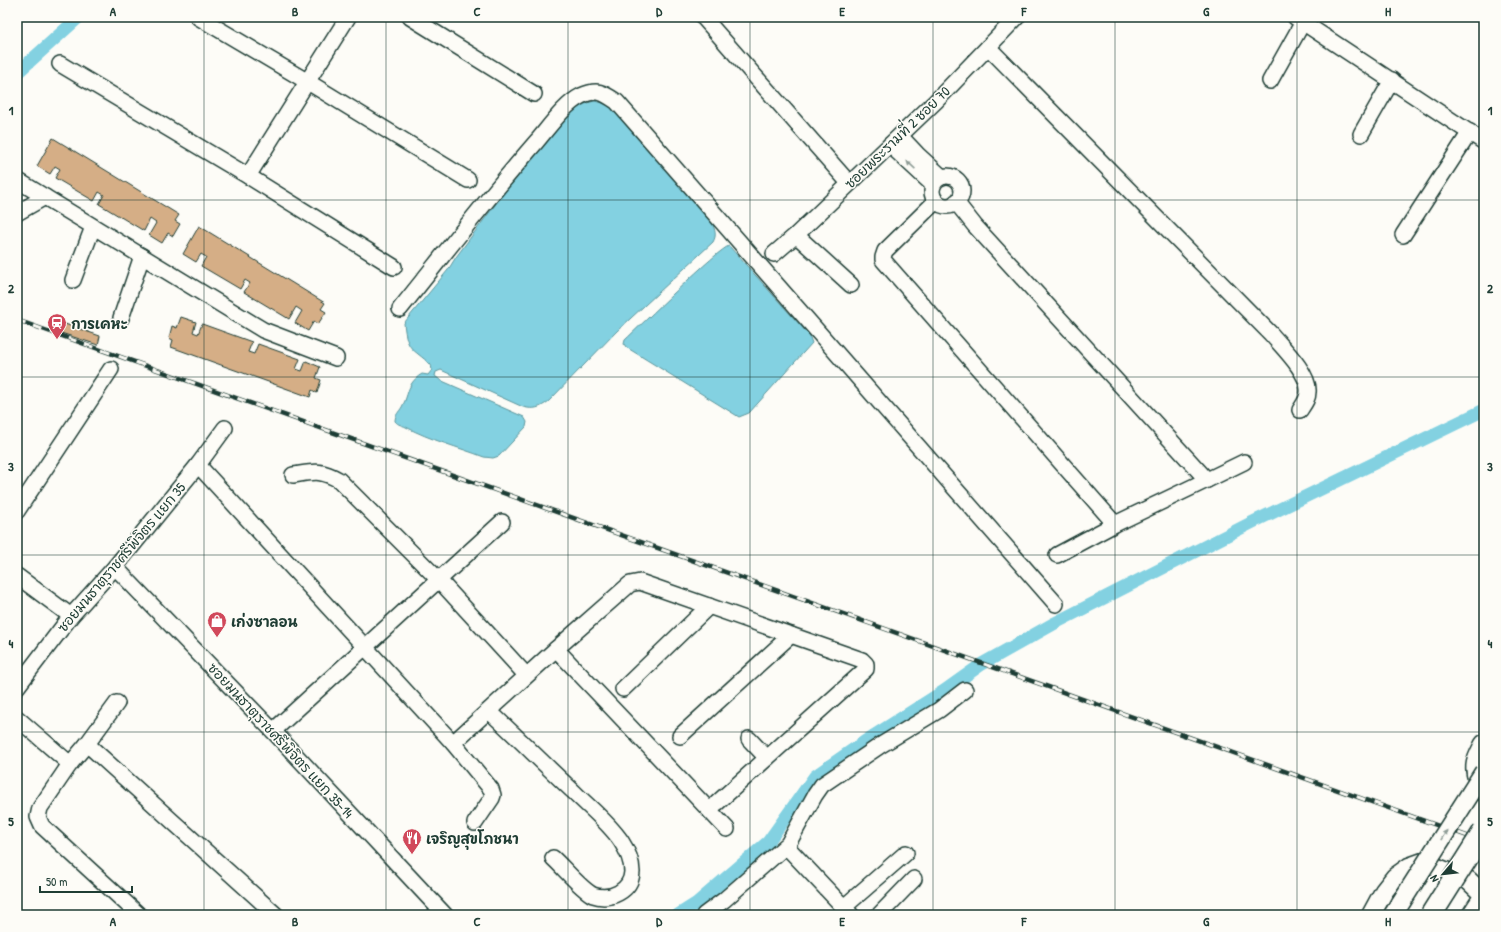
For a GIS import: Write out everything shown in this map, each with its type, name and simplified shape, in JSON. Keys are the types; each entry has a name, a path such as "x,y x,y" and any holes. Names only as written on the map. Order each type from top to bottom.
{"highway":[{"path":"1431,915 1484,831"},
{"path":"1473,915 1484,898"}],"main road":[{"path":"1484,744 1476,759 1475,772 1481,789 1484,792"},
{"path":"1393,915 1484,772"},
{"path":"1370,915 1384,891 1395,877 1409,867 1423,862 1468,880 1484,895"}],"street":[{"path":"198,17 308,82 468,180"},
{"path":"248,176 348,17"},
{"path":"410,17 534,94"},
{"path":"703,17 849,183"},
{"name":"ซอยพระรามที่ 2 ซอย 70","path":"774,254 796,235 895,140 1017,17"},
{"path":"1270,81 1299,20 1484,142"},
{"path":"988,47 1282,346 1307,381 1308,391 1306,400 1300,410"},
{"path":"60,64 248,176 394,267"},
{"path":"1361,134 1392,80"},
{"path":"400,309 518,163 565,109 574,100 582,96 593,92 604,93 617,102 1056,604"},
{"path":"1403,235 1470,132"},
{"path":"895,140 937,181"},
{"path":"950,177 958,182 961,186 961,195 956,202 948,206 943,206 936,201 932,194 937,181 950,177"},
{"path":"17,180 263,330 336,358"},
{"path":"17,213 45,197"},
{"path":"936,201 885,251 882,257 883,260 1115,524"},
{"path":"956,202 975,226 1207,480"},
{"path":"73,280 93,226"},
{"path":"796,235 851,285"},
{"path":"121,318 142,256"},
{"path":"17,511 111,369"},
{"name":"ซอยมนธาตุราชศรีพิจิตร แยก 35","path":"17,687 71,616 115,567 198,465 225,428"},
{"path":"1057,555 1115,524 1244,462"},
{"path":"198,465 454,743 491,789 493,795 492,798 475,823"},
{"path":"293,475 318,472 328,474 339,480 438,579 526,675"},
{"path":"273,731 502,522"},
{"name":"ซอยมนธาตุราชศรีพิจิตร แยก 35-14","path":"115,567 273,731 445,915"},
{"path":"17,576 71,616"},
{"path":"454,743 556,648 630,584 640,582 862,660 866,664 866,668 718,803"},
{"path":"623,689 709,606"},
{"path":"680,736 791,635"},
{"path":"556,648 727,829"},
{"path":"704,915 786,846 822,785 881,745 939,710 965,690"},
{"path":"117,702 87,744 70,764 40,808 38,817 42,826 139,915"},
{"path":"489,711 610,827 626,850 630,859 632,874 627,885 617,895 601,897 587,891 553,858"},
{"path":"17,718 70,764"},
{"path":"749,739 767,758"},
{"path":"87,744 276,915"},
{"path":"786,846 847,911 906,853"},
{"path":"880,915 914,879"}],"water":[{"path":"594,101 608,104 622,116 712,223 715,232 713,242 617,331 549,401 540,407 523,407 441,370 436,372 435,376 440,380 524,417 527,422 526,427 499,456 493,458 484,457 434,440 397,423 395,421 397,414 404,404 412,383 420,375 428,375 432,370 431,365 409,344 404,323 448,270 456,257 519,173 572,111"},
{"path":"729,246 809,335 812,343 749,413 739,417 626,347 624,344 625,340 678,289 710,260"}],"building":[{"path":"53,138 179,215 175,221 180,224 173,236 168,233 162,243 149,235 156,223 150,219 144,231 99,204 104,195 99,192 94,201 55,178 60,169 55,166 50,174 37,166"},
{"path":"199,226 325,303 321,309 326,312 318,324 314,321 308,331 295,323 302,311 296,307 289,319 244,292 250,283 245,280 240,289 201,266 206,257 201,254 196,262 183,254"},
{"path":"181,317 196,322 193,332 198,334 202,324 252,342 248,352 254,354 258,344 300,359 296,369 302,371 306,361 320,367 316,378 321,380 317,393 312,390 310,397 171,347 173,340 169,338 172,326 177,328"},
{"path":"62,323 100,336 98,345 58,332"}],"waterway":[{"path":"17,73 79,17"},
{"path":"678,915 697,903 768,842 815,776 864,742 944,691 982,664 1055,623 1253,522 1484,410"}],"railway":[{"path":"17,320 1484,842"}],"place":[{"name":"การเคหะ","path":"57,340"},
{"name":"เก่งซาลอน","path":"217,638"},
{"name":"เจริญสุขโภชนา","path":"412,855"}]}
